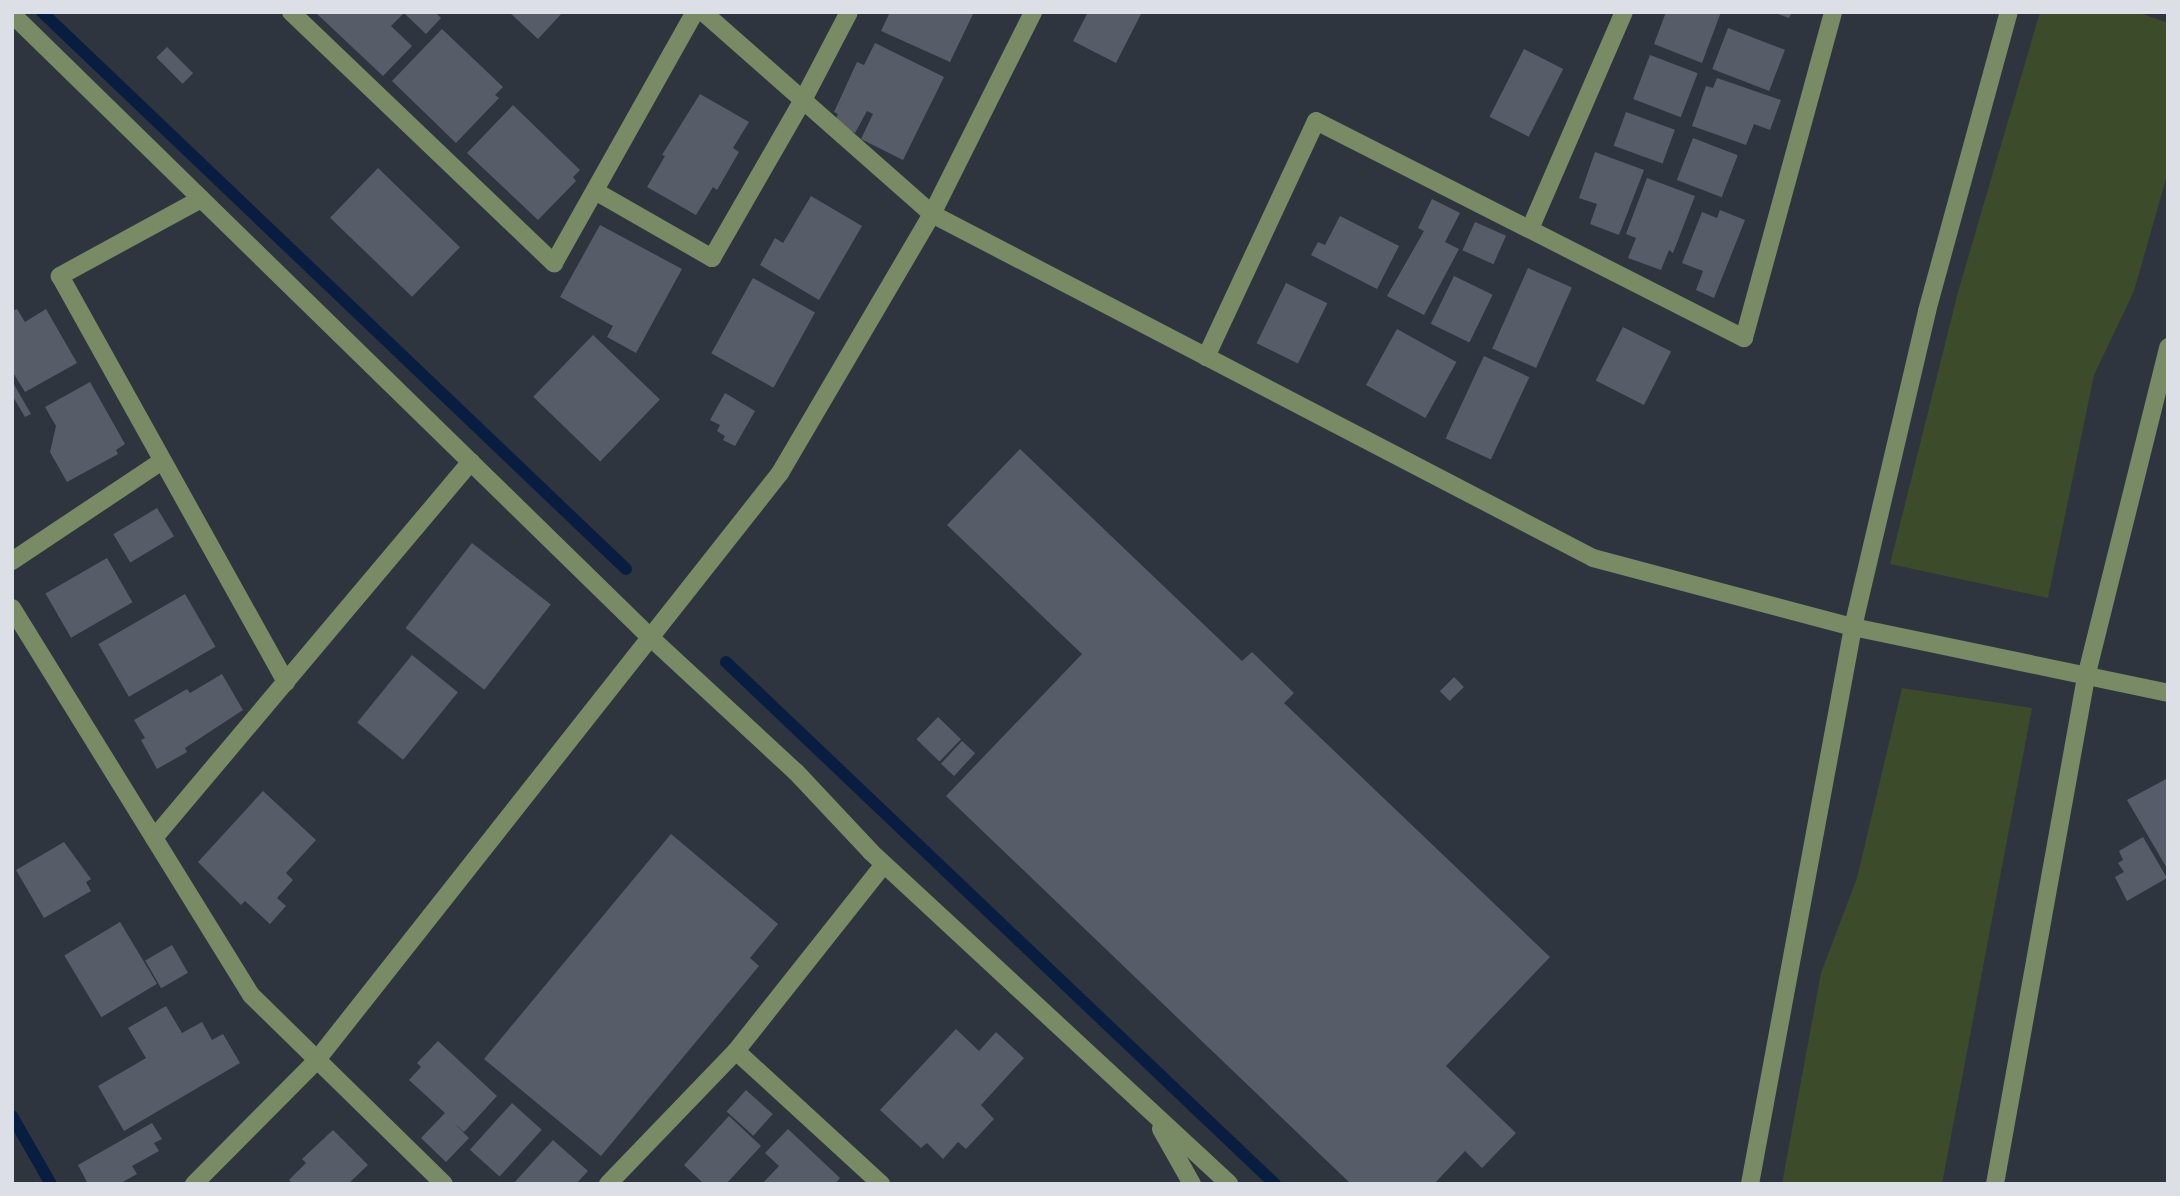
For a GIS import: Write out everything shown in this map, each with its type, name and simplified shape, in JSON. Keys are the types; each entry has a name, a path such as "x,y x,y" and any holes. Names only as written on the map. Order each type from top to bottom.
{"street":[{"path":"291,12 554,263 695,12"},
{"path":"703,12 932,214 1593,558 1853,627 2168,693"},
{"path":"594,191 712,258 803,100 849,12"},
{"path":"194,1184 316,1061 780,472 932,214 1033,12"},
{"path":"1530,229 1624,12"},
{"path":"1206,357 1316,121 1744,338 1833,12"},
{"path":"1750,1184 1853,627 1927,311 2009,12"},
{"path":"12,14 650,637 796,772 884,864 1229,1184"},
{"path":"201,199 60,276 286,682"},
{"path":"1995,1184 2086,677 2168,346"},
{"path":"12,561 162,461"},
{"path":"154,838 471,462"},
{"path":"12,608 251,995 444,1184"},
{"path":"608,1184 736,1051 884,864"},
{"path":"736,1051 881,1184"},
{"path":"1153,1113 1192,1184"}],"green space":[{"path":"2040,12 2137,12 2168,23 2168,172 2134,291 2094,375 2048,598 1890,564 1958,292"},
{"path":"1902,688 2032,708 1942,1184 1782,1184 1821,973 1857,878"}],"building":[{"path":"315,12 435,12 441,18 426,34 404,13 391,26 412,46 383,76"},
{"path":"509,12 563,12 538,39"},
{"path":"890,12 974,12 950,62 881,31"},
{"path":"1088,12 1142,12 1116,63 1073,41"},
{"path":"1666,12 1721,12 1702,63 1654,44"},
{"path":"1773,12 1792,12 1789,18"},
{"path":"1728,28 1785,50 1769,91 1712,69"},
{"path":"442,29 503,87 495,95 499,98 456,143 392,81"},
{"path":"875,43 944,77 903,160 861,139 873,114 867,111 855,133 834,123 838,114 834,112 857,62 864,65"},
{"path":"167,47 193,73 183,84 156,58"},
{"path":"1524,49 1563,69 1529,137 1489,117"},
{"path":"1650,55 1698,73 1681,117 1633,99"},
{"path":"1717,78 1781,100 1770,130 1754,124 1746,145 1692,126 1706,86 1713,88"},
{"path":"700,94 749,122 733,148 739,152 717,190 713,187 696,215 647,187 665,156 662,155"},
{"path":"513,105 580,170 573,177 576,181 538,220 467,153"},
{"path":"1626,112 1675,130 1663,164 1614,146"},
{"path":"1693,138 1738,155 1722,197 1677,180"},
{"path":"1595,152 1644,170 1619,235 1590,224 1597,204 1579,198"},
{"path":"378,168 460,247 412,297 330,218"},
{"path":"1647,178 1695,196 1673,253 1669,250 1661,270 1628,258 1636,238 1626,234"},
{"path":"811,196 862,226 819,300 760,265 775,238 783,243"},
{"path":"1432,199 1460,213 1445,242 1459,249 1424,315 1387,296 1424,231 1418,228"},
{"path":"1720,210 1745,220 1714,298 1696,290 1703,271 1682,263 1702,212 1717,218"},
{"path":"1340,216 1399,246 1377,289 1311,255 1318,242 1325,245"},
{"path":"1475,222 1506,236 1493,264 1462,250"},
{"path":"600,225 682,269 636,353 607,337 613,326 560,297"},
{"path":"1528,268 1572,288 1536,368 1492,348"},
{"path":"1454,276 1493,295 1469,342 1431,324"},
{"path":"753,278 815,312 773,388 711,353"},
{"path":"1286,283 1327,303 1298,363 1257,343"},
{"path":"17,309 25,322 46,309 77,363 25,392 12,371 12,311"},
{"path":"1623,327 1671,352 1644,405 1596,380"},
{"path":"1397,329 1456,362 1425,418 1366,385"},
{"path":"593,335 660,400 600,461 533,397"},
{"path":"1484,356 1529,377 1491,460 1446,438"},
{"path":"12,381 31,414 25,417 12,395"},
{"path":"90,382 125,444 116,450 118,454 67,482 50,452 56,426 45,407"},
{"path":"725,393 755,411 735,446 723,440 725,436 717,431 720,425 710,420"},
{"path":"1020,449 1242,661 1252,652 1294,693 1284,703 1550,957 1446,1066 1516,1133 1482,1168 1465,1151 1434,1184 1351,1184 946,796 1082,654 947,525"},
{"path":"157,508 174,536 130,563 113,534"},
{"path":"472,543 551,605 484,690 406,628"},
{"path":"107,558 132,602 71,638 46,594"},
{"path":"185,594 216,647 129,697 98,644"},
{"path":"412,655 458,692 403,760 357,723"},
{"path":"222,674 243,710 185,748 187,752 157,769 141,740 145,738 134,720 187,689 190,693"},
{"path":"1454,677 1464,687 1450,701 1440,691"},
{"path":"938,717 961,739 939,762 916,739"},
{"path":"962,741 975,753 954,776 941,764"},
{"path":"2168,778 2168,870 2127,800"},
{"path":"263,791 316,840 286,873 293,880 277,898 286,906 270,924 245,901 241,905 198,862"},
{"path":"671,834 778,924 750,958 759,966 601,1156 484,1059"},
{"path":"2143,837 2167,878 2127,901 2115,877 2124,872 2118,863 2123,860 2119,851"},
{"path":"64,842 91,879 86,882 91,891 44,918 16,870"},
{"path":"120,922 157,984 101,1017 64,955"},
{"path":"172,945 188,973 161,988 145,961"},
{"path":"166,1006 182,1033 202,1022 212,1040 223,1034 240,1063 124,1131 98,1086 146,1058 128,1028"},
{"path":"956,1029 979,1051 996,1032 1024,1058 981,1105 994,1119 966,1149 958,1142 943,1159 927,1143 921,1148 880,1110"},
{"path":"438,1041 497,1096 464,1132 455,1124 469,1138 446,1162 421,1138 445,1113 409,1080 421,1067 417,1063"},
{"path":"746,1090 773,1114 753,1136 727,1112"},
{"path":"512,1103 542,1130 500,1177 470,1150"},
{"path":"729,1116 761,1146 726,1184 704,1184 684,1165"},
{"path":"152,1123 162,1139 154,1143 159,1151 132,1166 137,1174 119,1184 88,1184 78,1165"},
{"path":"788,1129 840,1178 835,1184 762,1184 779,1166 765,1153"},
{"path":"333,1130 368,1165 348,1184 293,1184 289,1180 306,1163 302,1159"},
{"path":"553,1140 588,1171 576,1184 513,1184"}],"waterway":[{"path":"42,12 626,569"},
{"path":"726,662 1275,1184"},
{"path":"12,1116 51,1184"}]}
